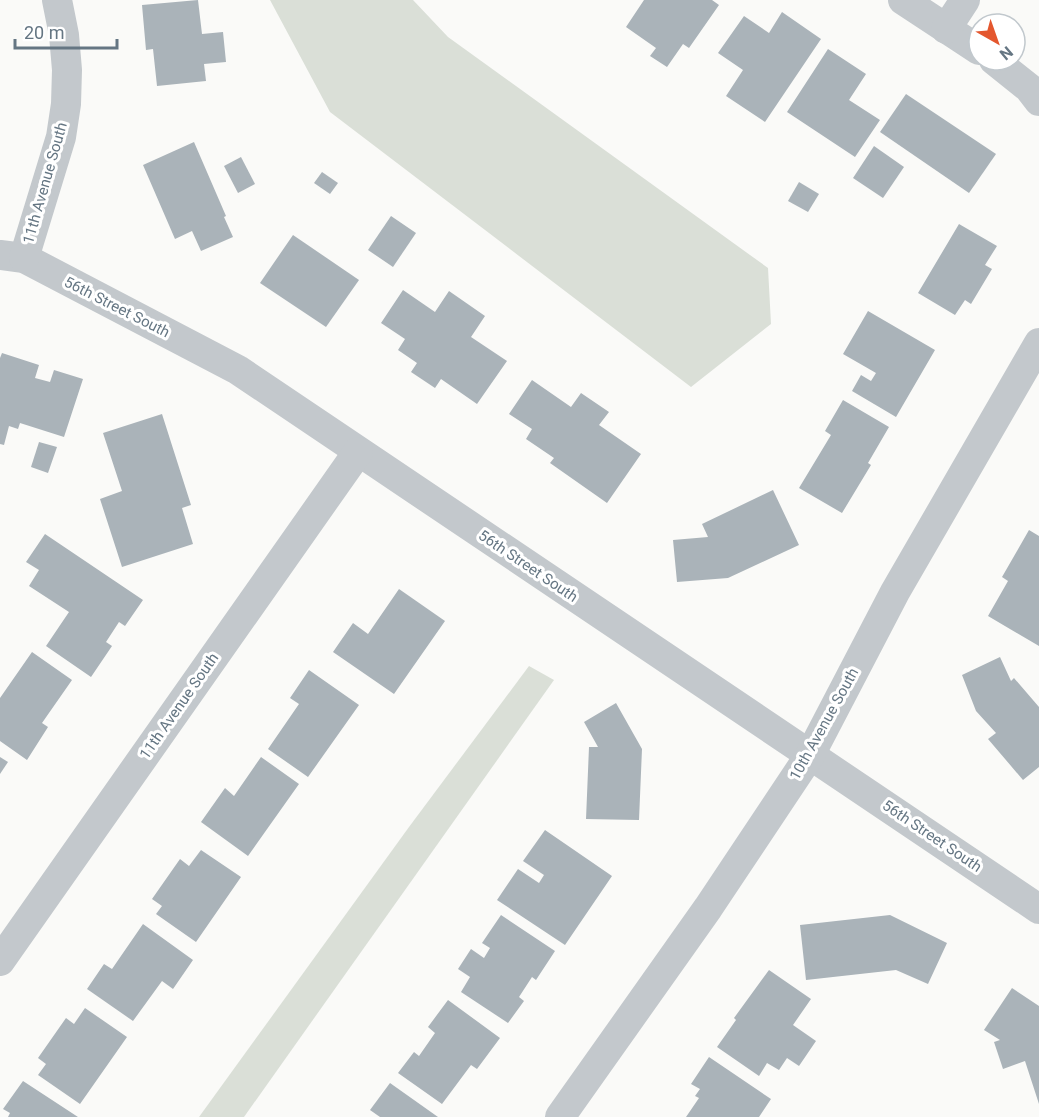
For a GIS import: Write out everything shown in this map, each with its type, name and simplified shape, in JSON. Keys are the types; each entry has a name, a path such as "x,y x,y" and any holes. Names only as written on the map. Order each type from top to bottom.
{"street":[{"name":"11th Avenue South","path":"12,257 61,138 66,104 67,70 64,35 57,0"},
{"path":"903,0 967,42"},
{"path":"946,29 965,0"},
{"path":"1010,72 1023,82 1039,101"},
{"name":"56th Street South","path":"12,257 238,370 1039,909"},
{"name":"10th Avenue South","path":"560,1117 708,908 810,755 895,592 1039,343"},
{"name":"11th Avenue South","path":"0,960 358,452"}],"shaded area":[{"path":"270,0 413,0 448,37 768,268 771,324 691,387 330,112"},
{"path":"529,666 554,680 244,1117 199,1117 409,827"}],"building":[{"path":"198,0 202,34 223,32 226,62 204,64 206,81 157,86 153,49 146,50 142,5"},
{"path":"644,0 712,0 719,5 689,48 683,44 667,67 650,56 656,48 626,27"},
{"path":"782,12 821,39 765,122 726,96 743,70 718,53 744,16 769,33"},
{"path":"828,49 866,74 849,100 880,120 855,157 787,112"},
{"path":"906,94 996,154 969,193 880,132"},
{"path":"194,142 233,237 201,251 192,231 175,239 143,165"},
{"path":"874,146 904,167 883,198 853,178"},
{"path":"241,157 255,184 238,193 224,166"},
{"path":"322,172 338,183 330,194 314,183"},
{"path":"799,182 819,194 808,212 788,201"},
{"path":"391,216 416,233 393,267 368,250"},
{"path":"959,224 997,246 985,265 992,269 971,304 965,300 955,315 918,293"},
{"path":"293,235 359,280 326,327 260,283"},
{"path":"403,290 435,312 449,291 485,316 471,337 507,361 477,404 441,379 435,388 411,372 417,363 398,350 405,339 381,323"},
{"path":"868,311 935,350 896,417 852,391 861,375 871,381 876,373 843,354"},
{"path":"2,353 39,365 35,378 50,382 54,370 83,379 64,437 20,423 18,429 9,426 4,445 0,444 0,358"},
{"path":"532,380 571,407 581,393 609,412 599,425 641,454 607,503 550,463 554,458 526,439 532,429 509,414"},
{"path":"843,400 889,427 868,463 871,465 842,513 799,488 831,435 825,431"},
{"path":"162,414 191,505 182,508 193,544 122,567 100,499 122,491 103,433"},
{"path":"39,442 57,447 48,473 31,467"},
{"path":"773,490 799,545 728,578 677,582 673,540 708,537 702,524"},
{"path":"1029,530 1039,536 1039,646 988,616 1008,581 1002,577"},
{"path":"45,534 143,600 125,626 119,622 106,642 112,646 91,677 46,646 69,612 29,586 39,570 26,562"},
{"path":"399,589 445,621 394,694 333,652 353,623 368,634"},
{"path":"32,652 72,680 42,723 48,727 27,760 0,741 0,698"},
{"path":"1000,657 1011,681 1014,678 1039,707 1039,767 1023,780 988,739 996,733 976,711 962,675"},
{"path":"309,670 359,705 308,777 268,749 299,704 290,698"},
{"path":"616,703 642,749 639,820 586,819 589,747 598,747 584,722"},
{"path":"0,757 8,762 0,774"},
{"path":"261,757 299,784 248,856 201,822 225,788 234,796"},
{"path":"545,830 612,876 565,945 497,900 518,869 539,883 544,875 523,861"},
{"path":"201,850 241,877 196,942 156,914 162,906 152,899 180,859 189,866"},
{"path":"501,915 555,951 536,980 532,977 519,997 524,1001 508,1023 461,992 470,977 458,969 471,949 484,958 490,948 482,943"},
{"path":"890,915 947,943 928,984 896,970 806,980 800,925"},
{"path":"143,924 193,960 173,989 162,981 133,1021 87,989 104,964 112,969"},
{"path":"769,970 811,999 793,1025 816,1041 799,1066 787,1058 779,1070 767,1063 759,1076 717,1047 736,1020 734,1018"},
{"path":"1012,988 1039,1006 1039,1104 1025,1061 1003,1069 994,1042 1000,1040 984,1030"},
{"path":"448,1000 500,1038 477,1069 471,1065 442,1104 398,1073 414,1052 419,1056 435,1033 428,1027"},
{"path":"85,1008 127,1037 80,1104 38,1075 46,1064 38,1058 66,1018 74,1024"},
{"path":"709,1057 771,1099 759,1117 686,1117 699,1098 695,1096 700,1089 691,1084"},
{"path":"23,1081 78,1117 8,1117 10,1113 3,1109"},
{"path":"390,1083 438,1117 380,1117 370,1110"}]}
